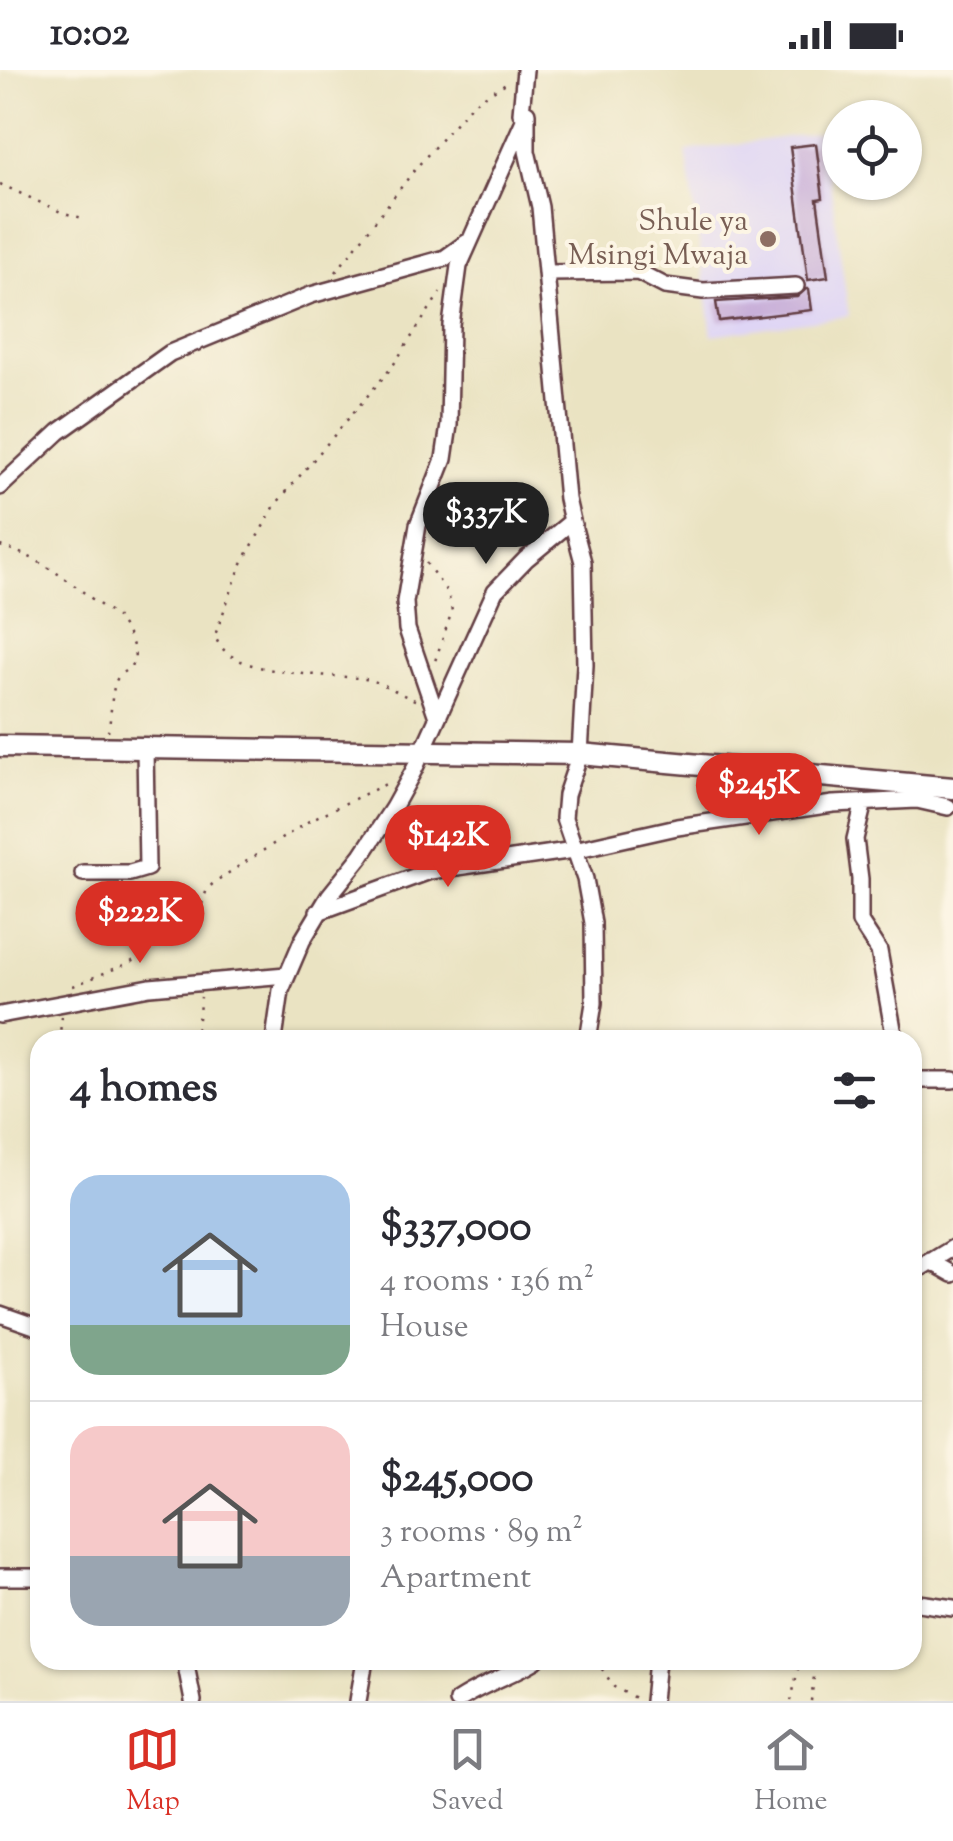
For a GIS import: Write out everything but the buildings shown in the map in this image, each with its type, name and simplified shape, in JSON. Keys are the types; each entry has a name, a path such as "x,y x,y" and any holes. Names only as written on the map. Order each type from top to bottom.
{"main road":[{"path":"0,746 145,748 418,761 580,754 948,800"}],"street":[{"path":"525,70 521,113 527,114"},
{"path":"438,717 405,617 414,545 422,512 444,460 449,425 451,325 459,266 527,114"},
{"path":"527,114 527,151 540,207 567,498 584,578 580,754 564,802 564,824 586,879 593,923 594,991 589,1030"},
{"path":"0,487 59,432 106,402 155,361 197,340 320,292 445,258 470,241"},
{"path":"546,273 638,272 666,286 703,291 796,286"},
{"path":"276,1030 286,975 318,912 384,825 418,761 495,591 572,521"},
{"path":"83,873 130,873 148,868 145,748"},
{"path":"318,912 441,868 574,850 808,806 948,800"},
{"path":"864,802 855,839 860,922 879,951 893,1030"},
{"path":"0,1015 204,980 286,975"},
{"path":"922,1080 953,1080"},
{"path":"922,1266 953,1248"},
{"path":"930,1261 953,1274"},
{"path":"0,1314 30,1324"},
{"path":"0,1577 30,1577"},
{"path":"922,1603 953,1608"},
{"path":"187,1670 193,1701"},
{"path":"358,1701 363,1670"},
{"path":"457,1701 476,1688 520,1670"},
{"path":"653,1700 656,1670"}],"path":[{"path":"320,292 472,103 504,87 513,70"},
{"path":"0,184 82,218"},
{"path":"414,545 451,601 452,611 438,645 430,695 412,700 364,678 309,676 261,667 226,652 216,642 216,628 241,565 276,504 392,367 459,266"},
{"path":"0,546 27,553 44,563 125,628 135,655 114,685 105,747"},
{"path":"71,987 132,962 178,935 197,919 207,889 216,881 312,819 418,761"},
{"path":"196,1030 204,980"},
{"path":"61,1030 65,1003"},
{"path":"604,1670 630,1698 653,1700"},
{"path":"791,1701 798,1670"},
{"path":"811,1701 815,1670"}],"shaded area":[{"path":"822,132 822,200 833,200 849,316 712,335 686,151"}],"place":[{"name":"Shule ya Msingi Mwaja","path":"768,239"}]}
